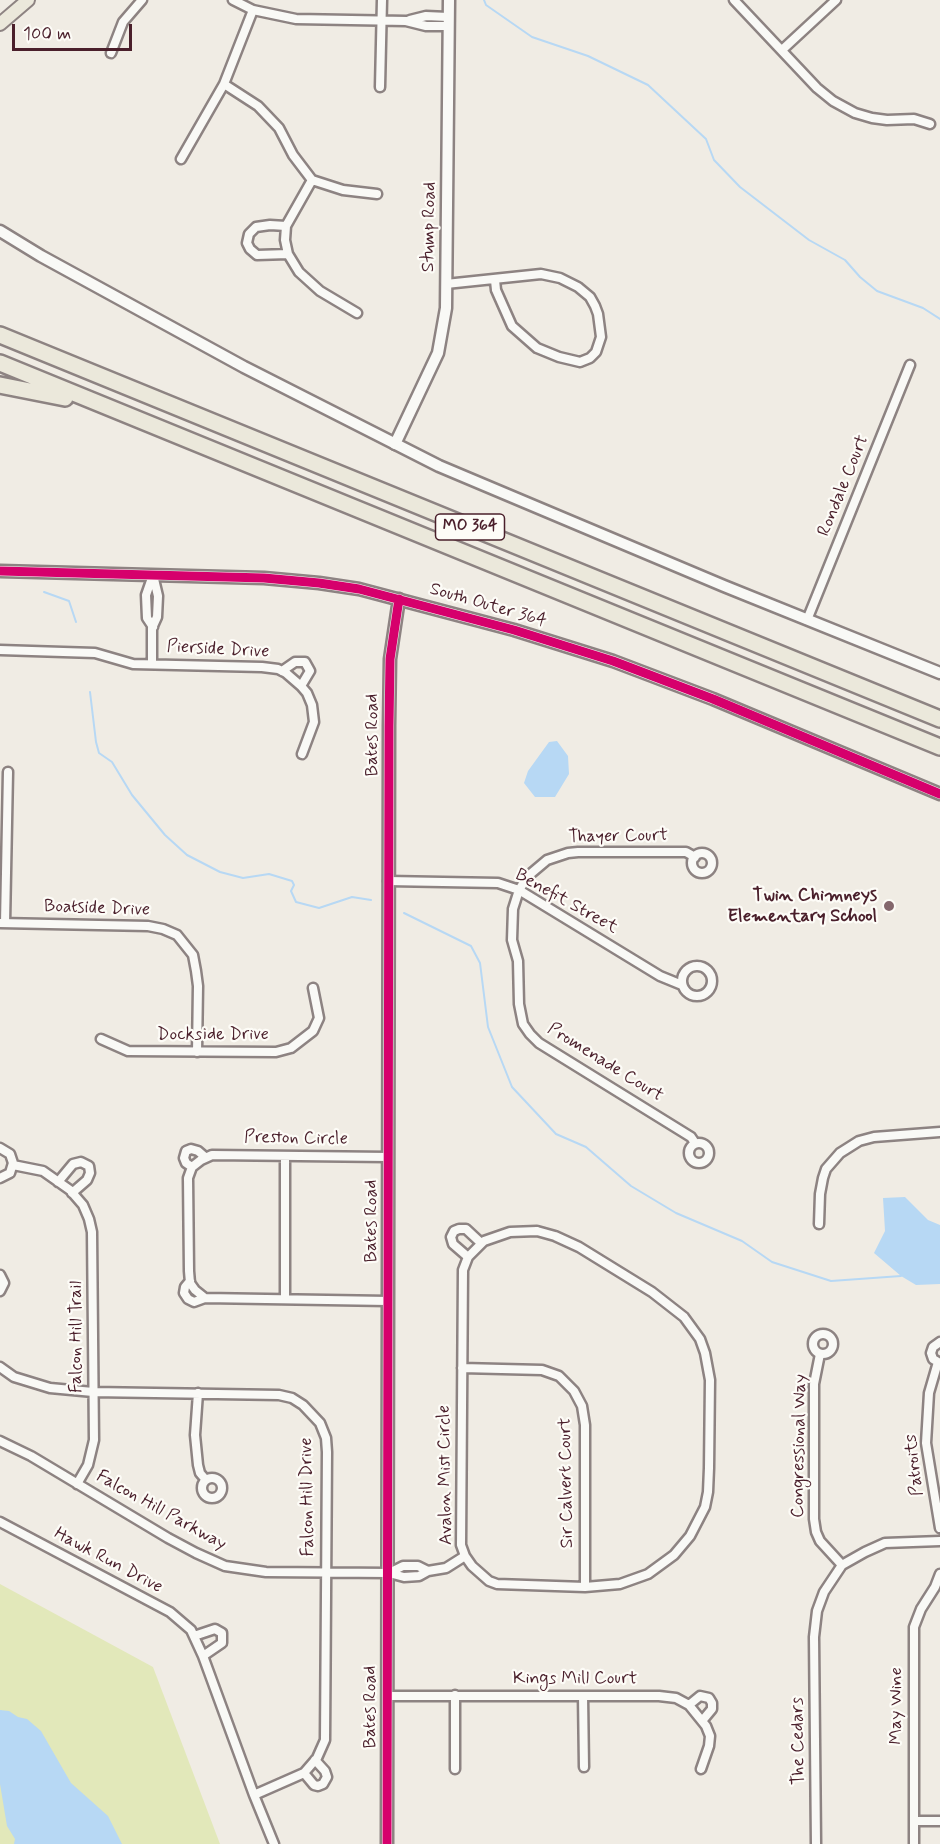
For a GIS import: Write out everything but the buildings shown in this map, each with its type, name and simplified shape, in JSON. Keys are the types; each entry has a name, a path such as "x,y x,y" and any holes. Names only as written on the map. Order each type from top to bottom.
{"highway":[{"name":"MO 364","path":"0,335 940,719"},
{"name":"MO 364","path":"0,363 940,747"},
{"path":"0,385 50,394 127,414"}],"main road":[{"path":"0,24 28,0"}],"street":[{"path":"111,53 123,22 142,0"},
{"path":"233,0 253,10 303,20 406,21 426,16 448,22"},
{"path":"380,87 382,0"},
{"name":"Stump Road","path":"395,444 438,353 446,308 449,0"},
{"path":"734,0 817,88 845,108 872,118 914,119 930,124"},
{"path":"782,50 836,0"},
{"path":"182,159 224,84 253,10"},
{"path":"224,84 258,106 279,128 293,155 312,180 344,190 377,194"},
{"path":"312,180 286,226 285,240 288,254 299,272 320,291 357,313"},
{"path":"286,226 256,227 249,234 247,243 257,255 288,254"},
{"path":"0,231 41,256 229,358 395,444 486,487 940,673"},
{"path":"446,284 541,273 560,278 578,287 590,297 598,314 601,337 596,352 590,358 579,362 537,348 512,326 496,290 495,280"},
{"name":"Rondale Court","path":"807,620 910,365"},
{"name":"South Outer 364","path":"0,571 264,578 359,589 514,630 621,663 940,794"},
{"name":"Pierside Drive","path":"152,663 153,627 157,617 158,596 153,575"},
{"name":"Bates Road","path":"387,1844 390,659 399,599"},
{"name":"Pierside Drive","path":"0,650 95,653 133,664 270,667 282,672 307,693 314,713 310,738 302,753"},
{"name":"Pierside Drive","path":"282,672 295,662 305,662 310,671 301,686"},
{"path":"3,923 8,772"},
{"name":"Thayer Court","path":"519,890 528,876 547,860 568,853 686,852 695,857"},
{"name":"Benefit Street","path":"388,881 498,883 519,890 660,976 682,985"},
{"name":"Promenade Court","path":"519,890 513,909 512,940 518,961 519,1004 523,1024 539,1043 691,1137 695,1143"},
{"name":"Boatside Drive","path":"3,923 148,926 177,935 193,956 196,971 198,986 197,1052"},
{"name":"Dockside Drive","path":"100,1039 129,1051 266,1053 291,1048 303,1041 317,1024 319,1018 313,988"},
{"path":"819,1224 823,1178 826,1169 840,1153 859,1141 874,1137 940,1132"},
{"path":"0,1148 10,1154 13,1165 10,1173 0,1178"},
{"name":"Preston Circle","path":"388,1157 285,1155 212,1155 205,1157 198,1150 191,1149 186,1151 184,1158 186,1163 192,1167 188,1178 190,1281 195,1290 205,1298 388,1301"},
{"path":"285,1155 285,1299"},
{"path":"192,1167 205,1157"},
{"path":"58,1182 74,1164 81,1162 89,1166 90,1173 87,1180 72,1193"},
{"name":"Falcon Hill Trail","path":"13,1165 43,1171 72,1193 83,1205 89,1219 93,1245 94,1440 88,1465 77,1484"},
{"path":"468,1257 453,1245 451,1237 454,1231 466,1229 481,1243"},
{"name":"Avalon Mist Circle","path":"537,1231 579,1247 674,1308 692,1328 705,1353 710,1380 708,1491 699,1522 679,1550 648,1574 620,1584 585,1587 497,1584 480,1575 465,1556 460,1533 462,1276 468,1257 481,1243 492,1236 501,1234 537,1231"},
{"path":"0,1275 4,1283 0,1291"},
{"name":"Patroits","path":"940,1342 933,1347 931,1353 933,1359 939,1362 929,1393 926,1443 940,1528"},
{"name":"Congressional Way","path":"820,1354 814,1384 814,1519 820,1541 842,1565"},
{"name":"Falcon Hill Drive","path":"0,1366 14,1377 50,1388 93,1392 279,1395 292,1398 303,1405 320,1423 326,1438 327,1452 325,1740 315,1760 304,1773 254,1795"},
{"name":"Sir Calvert Court","path":"462,1368 542,1370 559,1376 574,1391 582,1406 585,1425 585,1587"},
{"path":"198,1394 195,1434 198,1465 200,1473 206,1480"},
{"name":"Falcon Hill Parkway","path":"0,1441 31,1455 168,1538 225,1566 266,1572 389,1573 404,1577 419,1576 428,1571 446,1568 465,1556"},
{"name":"Hawk Run Drive","path":"0,1522 170,1612 191,1630 274,1844"},
{"path":"842,1565 885,1543 940,1541"},
{"name":"The Cedars","path":"816,1844 814,1637 817,1611 824,1592 842,1565"},
{"name":"May Wine","path":"914,1844 914,1628 917,1617 940,1574"},
{"path":"195,1636 214,1629 222,1633 222,1643 203,1656"},
{"path":"455,1695 455,1769"},
{"name":"Kings Mill Court","path":"387,1696 659,1696 676,1698 689,1705"},
{"path":"583,1696 584,1767"},
{"path":"700,1769 709,1746 710,1736 689,1705 700,1696 709,1698 712,1703 712,1708 702,1721"},
{"path":"304,1773 314,1785 323,1784 327,1777 326,1771 315,1760"},
{"path":"914,1821 940,1821"}],"green space":[{"path":"0,1584 153,1667 220,1844 0,1844"}],"water":[{"path":"557,741 568,756 569,774 555,797 535,797 524,783 528,771 549,742"},
{"path":"905,1197 928,1220 940,1225 940,1284 916,1285 901,1276 874,1253 885,1231 883,1198"},
{"path":"0,1710 9,1711 18,1717 27,1719 41,1731 71,1783 108,1816 122,1844 14,1844 15,1839 7,1826 0,1784"}],"waterway":[{"path":"484,0 486,5 532,37 588,56 648,85 706,139 714,160 740,187 809,240 845,260 877,291 923,308 940,319"},
{"path":"44,592 69,601 76,622"},
{"path":"90,692 99,753 112,762 132,795 165,835 187,855 220,872 243,878 269,874 292,881 294,885 291,891 296,902 319,908 352,897 371,900"},
{"path":"404,913 471,946 480,963 488,1027 512,1087 556,1134 586,1147 631,1186 676,1213 742,1241 772,1262 831,1281 901,1276"}],"cycle path":[{"path":"0,571 264,578 359,589 514,630 613,661 713,699 940,794"},
{"path":"387,1844 389,726 390,659 399,599"}],"place":[{"name":"Twin Chimneys Elementary School","path":"889,906"}]}
